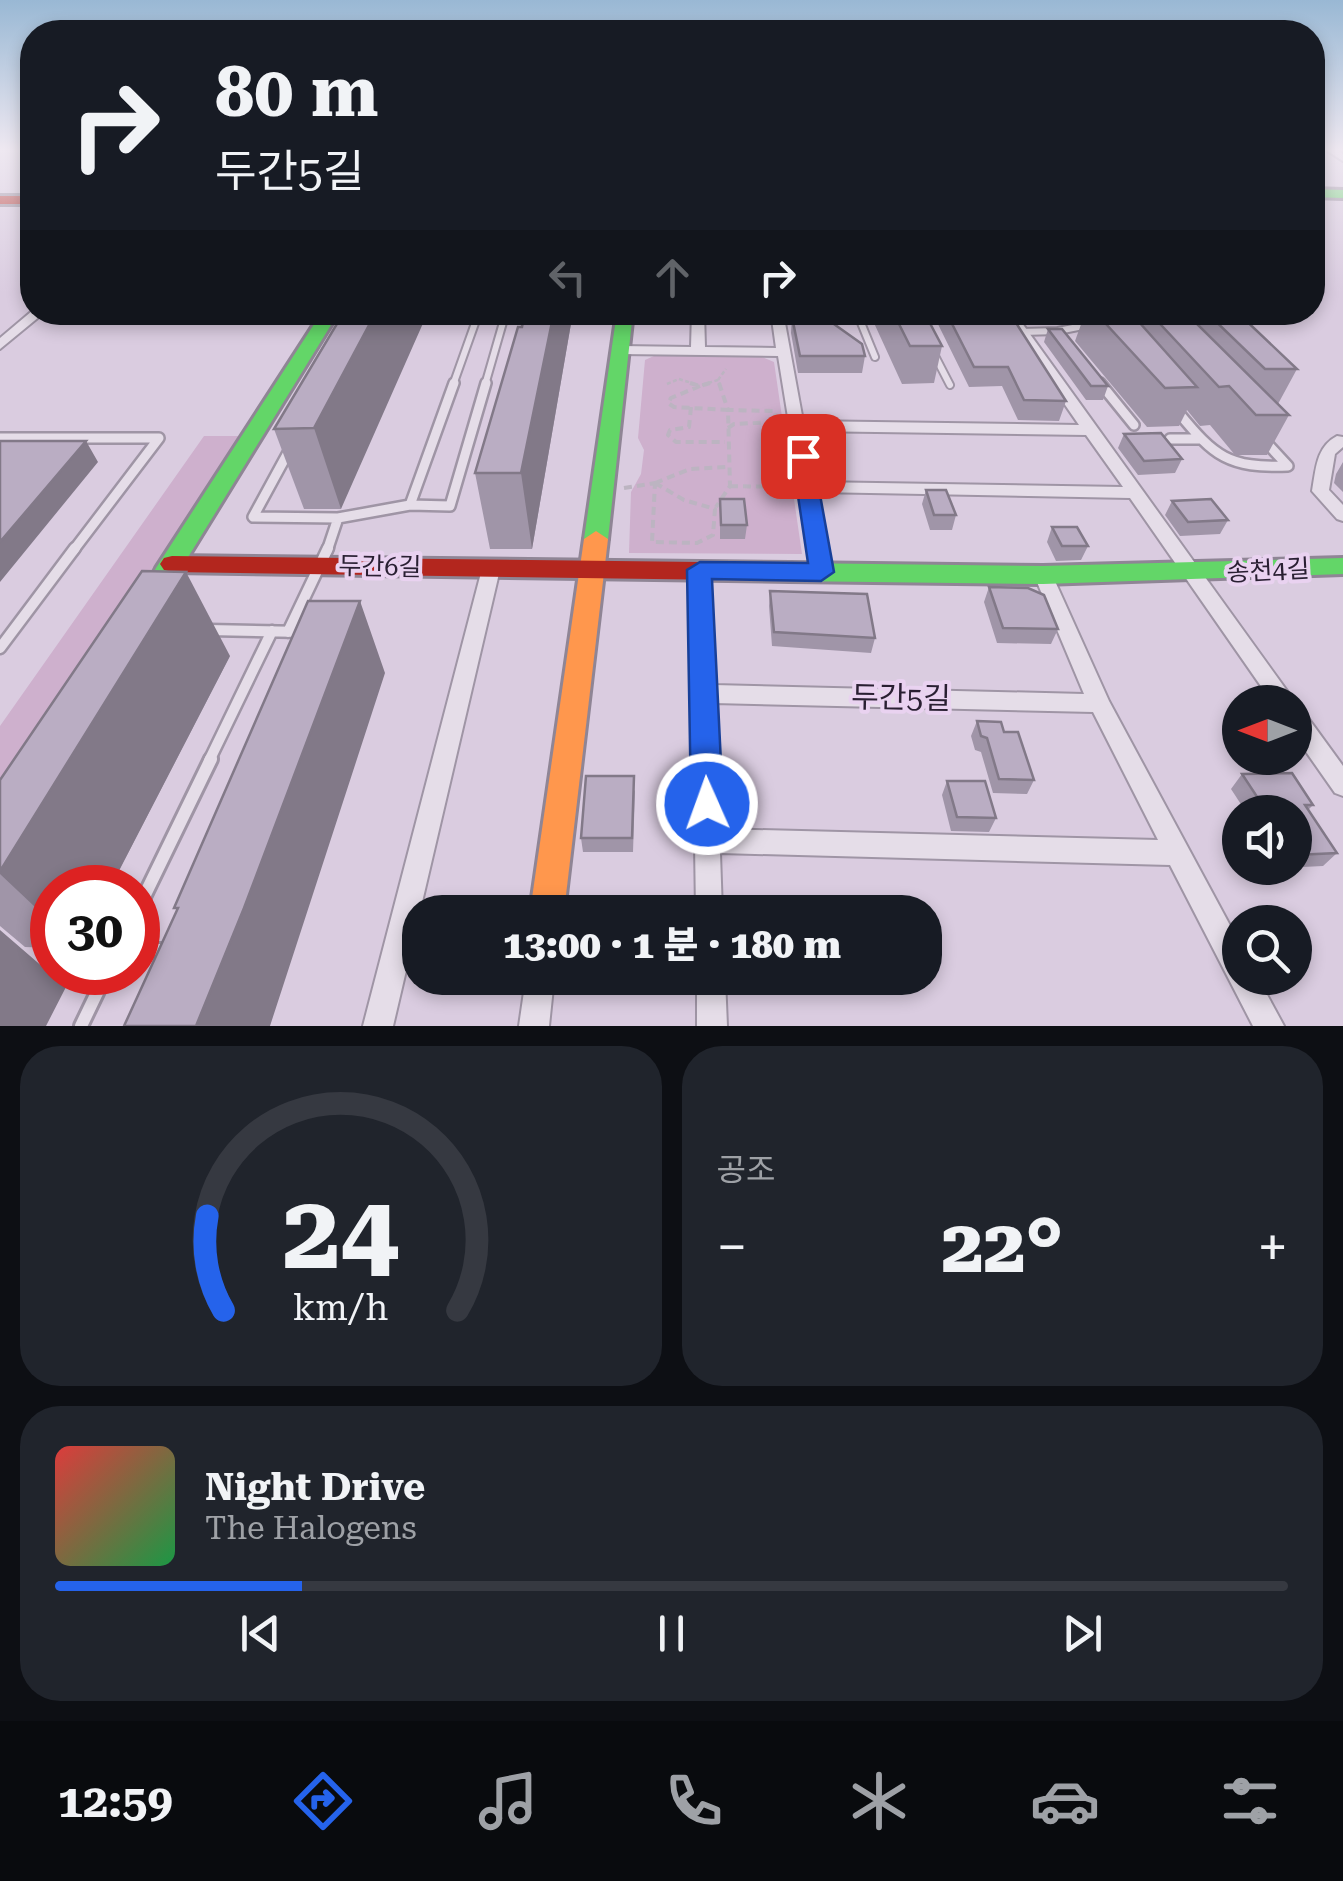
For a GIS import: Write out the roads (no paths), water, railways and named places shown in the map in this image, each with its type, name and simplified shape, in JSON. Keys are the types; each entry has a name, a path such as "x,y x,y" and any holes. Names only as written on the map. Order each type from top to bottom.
{"street":[{"path":"0,345 24,325"},
{"path":"152,596 324,325"},
{"path":"550,895 623,325"},
{"path":"698,325 698,350"},
{"path":"778,325 821,572"},
{"path":"1015,325 1272,685"},
{"path":"620,350 782,352"},
{"path":"798,426 1091,430"},
{"path":"1343,442 1338,441 1327,454 1320,490 1343,515"},
{"path":"808,487 1136,493"},
{"name":"두간6길","path":"172,564 589,570"},
{"name":"송천4길","path":"1192,573 1343,566"},
{"path":"378,1026 491,569"},
{"path":"589,570 1192,573"},
{"path":"700,570 710,895"},
{"path":"1042,575 1099,703 1222,940"},
{"name":"두간5길","path":"704,694 1099,703"},
{"path":"1312,742 1343,785"},
{"path":"708,840 1175,853"},
{"path":"534,1026 538,995"},
{"path":"711,995 712,1026"},
{"path":"1252,995 1269,1026"}],"lane":[{"path":"410,505 474,325"},
{"path":"300,432 253,517 338,518 410,505 450,506 502,325"},
{"path":"861,325 875,357"},
{"path":"1020,332 1087,325"},
{"path":"1058,331 1069,344"},
{"path":"928,342 950,385"},
{"path":"1090,372 1134,426"},
{"path":"1176,410 1215,456 1248,468 1288,466 1250,425"},
{"path":"0,438 158,438 0,648"},
{"path":"1170,439 1200,439"},
{"path":"288,632 323,565 338,518"},
{"path":"200,630 323,633"},
{"path":"159,865 272,632"},
{"path":"160,950 195,951"},
{"path":"81,1026 96,995"}]}
